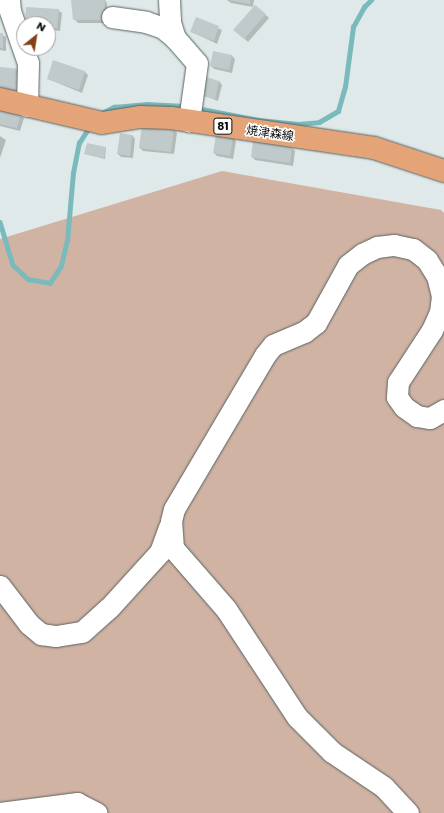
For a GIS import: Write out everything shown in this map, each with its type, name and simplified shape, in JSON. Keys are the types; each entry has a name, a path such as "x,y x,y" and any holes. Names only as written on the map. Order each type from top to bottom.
{"main road":[{"name":"焼津森線","path":"0,99 102,124 141,117 189,120 374,148 444,171"}],"street":[{"path":"169,0 170,22 175,38"},
{"path":"7,11 28,63 27,106"},
{"path":"112,17 146,22 163,28 175,38 197,63 189,120"},
{"path":"0,586 30,624 41,634 56,636 82,632 109,608 160,552 174,509 269,350 273,345 304,332 316,323 348,266 362,254 377,246 394,245 413,249 427,260 437,276 442,296 440,312 432,330 398,382 397,396 404,407 417,416 430,418 444,410"},
{"path":"171,521 173,548 226,609 297,717 332,752 384,787 408,813"},
{"path":"0,813 77,803 97,813"}],"shaded area":[{"path":"222,171 441,210 444,213 444,813 0,813 0,239"}],"building":[{"path":"71,0 105,0 104,20 73,20"},
{"path":"229,0 250,0 250,4"},
{"path":"255,5 266,14 244,39 233,30"},
{"path":"26,7 59,9 57,28 56,16 25,16"},
{"path":"196,17 219,26 214,41 190,32"},
{"path":"0,33 3,33 3,48 0,48"},
{"path":"213,51 232,55 229,70 210,66"},
{"path":"53,60 85,71 79,90 47,79"},
{"path":"0,67 20,69 16,94 0,92"},
{"path":"203,76 219,81 215,99 198,95"},
{"path":"0,108 21,113 17,128 0,124"},
{"path":"142,125 174,128 171,152 139,148"},
{"path":"120,133 132,135 130,156 117,154"},
{"path":"216,134 233,137 230,156 213,153"},
{"path":"253,141 292,147 290,163 251,157"},
{"path":"87,143 106,147 104,158 84,154"}],"waterway":[{"path":"197,108 258,120 298,124 319,122 338,111 345,87 353,27 364,7 371,0"},
{"path":"100,114 114,107 147,104 185,106"},
{"path":"0,222 13,265 28,279 50,283 61,266 67,241 73,173 79,143 90,126"}]}
